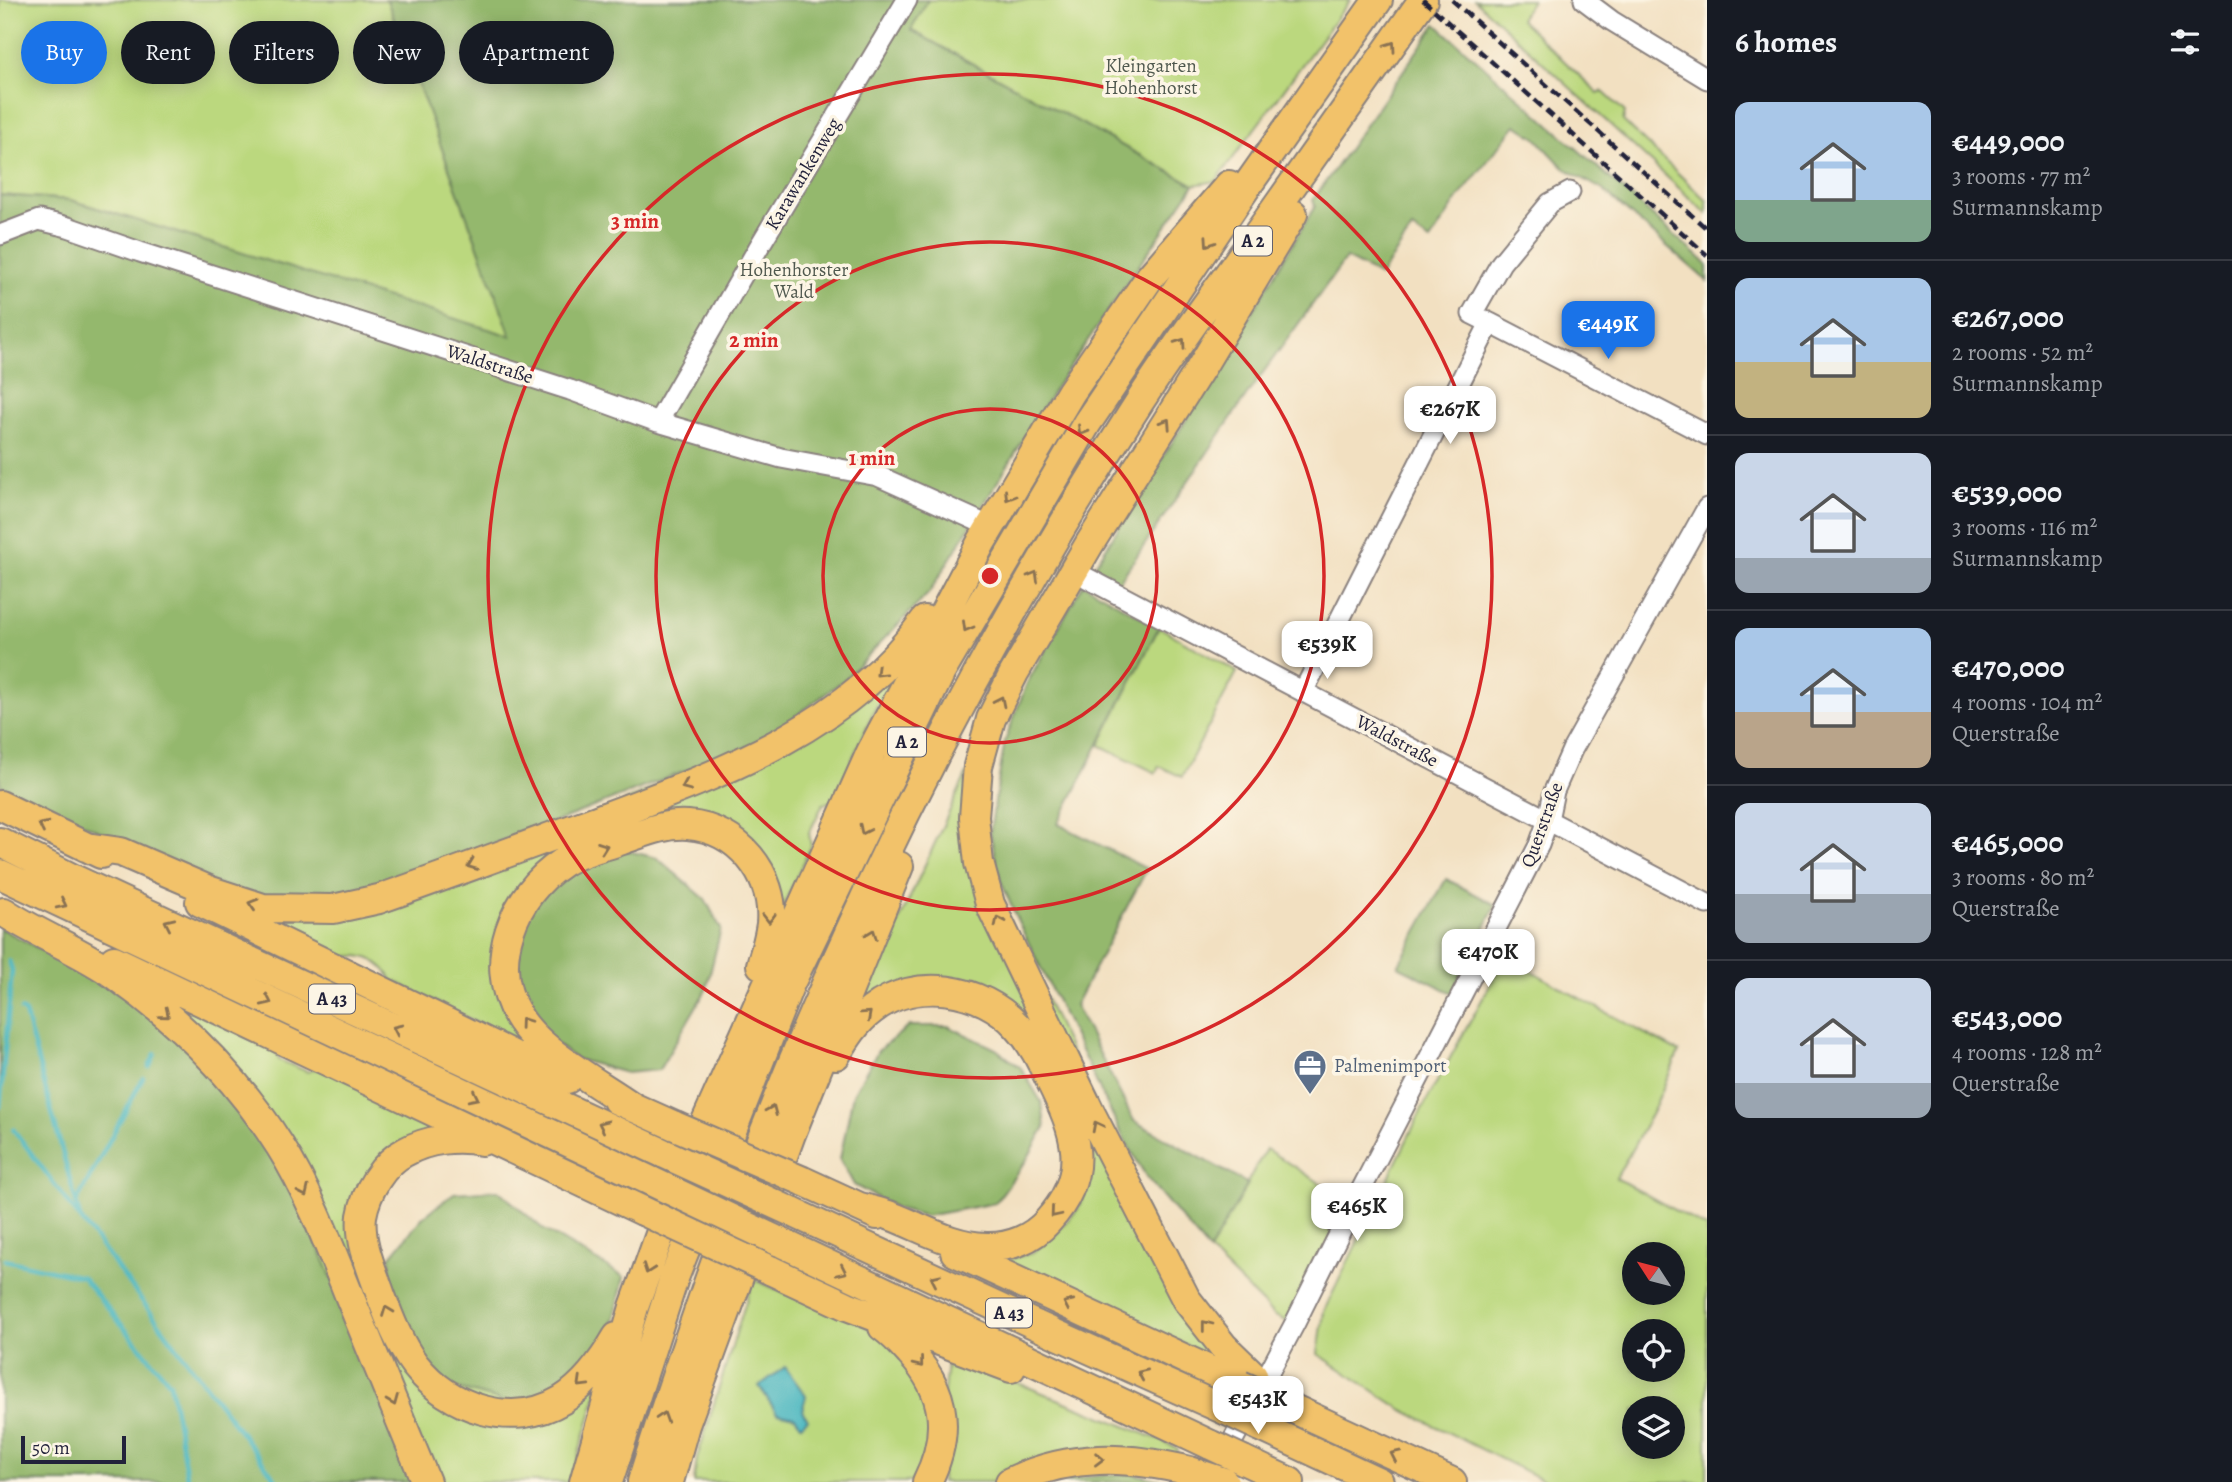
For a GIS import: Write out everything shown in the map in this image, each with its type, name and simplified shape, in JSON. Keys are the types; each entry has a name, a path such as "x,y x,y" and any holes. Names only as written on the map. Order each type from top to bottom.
{"highway":[{"name":"A 2","path":"607,1482 674,1278 789,986 941,672 1087,423 1247,186 1378,0"},
{"name":"A 2","path":"642,1482 715,1262 768,1121 816,1006 881,863 952,721 1026,590 1141,399 1420,4"},
{"path":"86,847 121,852 211,891 263,908 332,909 379,899 674,791 770,750 816,723 878,675 911,640 1071,392 1150,276 1234,180 1310,77 1332,66"},
{"path":"1259,1387 1186,1299 1092,1116 990,904 979,863 974,817 978,766 991,719 1038,628 1221,336 1275,243 1355,121 1365,85"},
{"path":"584,1482 634,1307 678,1184 872,752 981,531"},
{"path":"669,1482 685,1425 791,1133 898,868 951,757 952,721"},
{"path":"0,805 515,1056 860,1206 1259,1387 1338,1429 1452,1482"},
{"path":"634,1108 544,1047 518,1015 507,986 503,961 509,933 519,907 539,880 564,861 662,826 687,825 714,830 726,836 737,843 757,864 768,890 771,922 765,952 736,1027 728,1069"},
{"name":"A 43","path":"0,842 78,881 665,1154 1049,1332 1227,1410 1378,1482"},
{"name":"A 43","path":"0,874 1290,1482"},
{"path":"2,912 68,938 848,1306 1062,1387 1097,1391"},
{"path":"2,912 30,930 114,974 165,1014 206,1052 264,1121 297,1176 332,1253 426,1482"},
{"path":"791,1133 851,1031 872,1010 888,1000 905,993 947,990 975,997 998,1009 1017,1025 1034,1048 1072,1128 1076,1148 1074,1179 1061,1207 1029,1238 1012,1244 989,1247 963,1245 860,1206"},
{"path":"505,1146 473,1139 443,1139 416,1146 400,1154 388,1165 371,1189 362,1217 363,1239 391,1321 415,1365 453,1397 478,1409 501,1414 524,1414 561,1401 581,1385 604,1359 634,1307"},
{"path":"848,1306 889,1331 922,1365 937,1390 942,1415 942,1438 938,1461 927,1482"},
{"path":"685,1482 686,1467 716,1340"},
{"path":"1010,1482 1053,1466 1087,1459 1130,1460 1224,1482"}],"street":[{"name":"Karawankenweg","path":"658,422 760,244 907,0"},
{"path":"1584,0 1612,21 1707,79"},
{"path":"1570,192 1550,203 1501,263 1472,314 1707,435"},
{"name":"Waldstraße","path":"0,235 39,220 68,227 140,253 570,390 658,422 781,458 878,476 981,531"},
{"path":"1303,692 1490,323"},
{"name":"Querstraße","path":"1201,1476 1295,1323 1539,845 1554,791 1572,750 1707,508"},
{"name":"Waldstraße","path":"1087,578 1707,904"}],"green space":[{"path":"0,0 387,0 395,21 353,21 353,84 418,84 512,337 71,200 0,195"},
{"name":"Hohenhorster Wald","path":"387,0 928,0 911,30 1194,185 1056,387 929,593 844,680 764,740 555,822 345,897 256,897 207,881 0,785 0,195 71,200 511,336 418,84 445,84 445,21 395,21"},
{"name":"Kleingarten Hohenhorst","path":"928,0 1350,0 1216,181 1194,185 910,30"},
{"path":"1475,0 1532,0 1520,19 1598,93 1602,91 1625,112 1623,121 1707,201 1707,214"},
{"path":"1436,24 1707,264 1707,281 1603,190 1564,168 1536,138 1516,125 1459,197 1430,241 1412,229 1380,276 1346,258 1249,392 1117,585 1092,570 1230,350 1315,206 1313,200"},
{"path":"1083,584 1159,627 1058,824 1147,869 1075,1005 1134,1121 1248,1184 1209,1251 1147,1178 1123,1137 1016,917 1000,879 990,832 1005,741 1027,683"},
{"path":"1159,627 1237,672 1182,777 1159,766 1156,773 1099,745"},
{"path":"900,669 874,711 833,801 823,804 809,833 811,846 782,908 713,817 561,854 550,1060 392,980 383,968 371,960 357,956 342,958 218,903 489,867"},
{"path":"967,773 965,826 1214,1358 1002,1261 1032,1253 1053,1237 1078,1209 1088,1184 1089,1144 1062,1083 987,993 853,1009 880,963"},
{"path":"620,849 657,858 705,899 721,929 706,990 659,1070 626,1073 576,1059 551,1040 518,996 519,924 562,872"},
{"path":"1446,879 1496,905 1452,993 1398,966"},
{"path":"0,928 134,1002 225,1081 290,1181 420,1482 0,1482"},
{"path":"1506,956 1679,1052 1652,1113 1616,1178 1707,1228 1707,1482 1547,1482 1401,1409 1318,1354 1324,1311 1422,1109"},
{"path":"161,995 273,1045 279,1060 308,1072 320,1066 453,1128 369,1177 380,1311 601,1382 570,1482 437,1482"},
{"path":"909,1026 948,1026 996,1049 1021,1068 1042,1103 1045,1127 1026,1161 995,1203 926,1216 896,1208 854,1185 840,1159 853,1094 878,1051"},
{"path":"1266,1149 1339,1195 1346,1211 1288,1322 1275,1316 1209,1251"},
{"path":"498,1190 543,1229 624,1277 615,1317 602,1345 562,1390 520,1406 448,1386 411,1344 390,1274 390,1257 422,1218 454,1193"},
{"path":"753,1279 785,1293 789,1289 860,1323 883,1337 921,1378 933,1439 918,1482 694,1482 697,1458"},
{"path":"948,1355 1160,1440 1178,1449 1176,1456 1034,1461 994,1482 941,1482"},
{"path":"1130,1473 1170,1482 1053,1482 1061,1479"}],"water":[{"path":"785,1367 806,1396 802,1411 808,1419 801,1425 795,1417 777,1413 759,1386"}],"waterway":[{"path":"0,1107 12,970 9,961"},
{"path":"21,1010 25,1013 80,1217"},
{"path":"149,1067 155,1054"},
{"path":"76,1203 143,1078"},
{"path":"13,1129 278,1482"},
{"path":"5,1260 82,1277 170,1383 188,1482"}],"tunnel":[{"path":"980,522 1083,576"}],"railway":[{"path":"1423,0 1707,255"},
{"path":"1452,0 1707,229"}],"place":[{"name":"Palmenimport","path":"1310,1096"}]}
